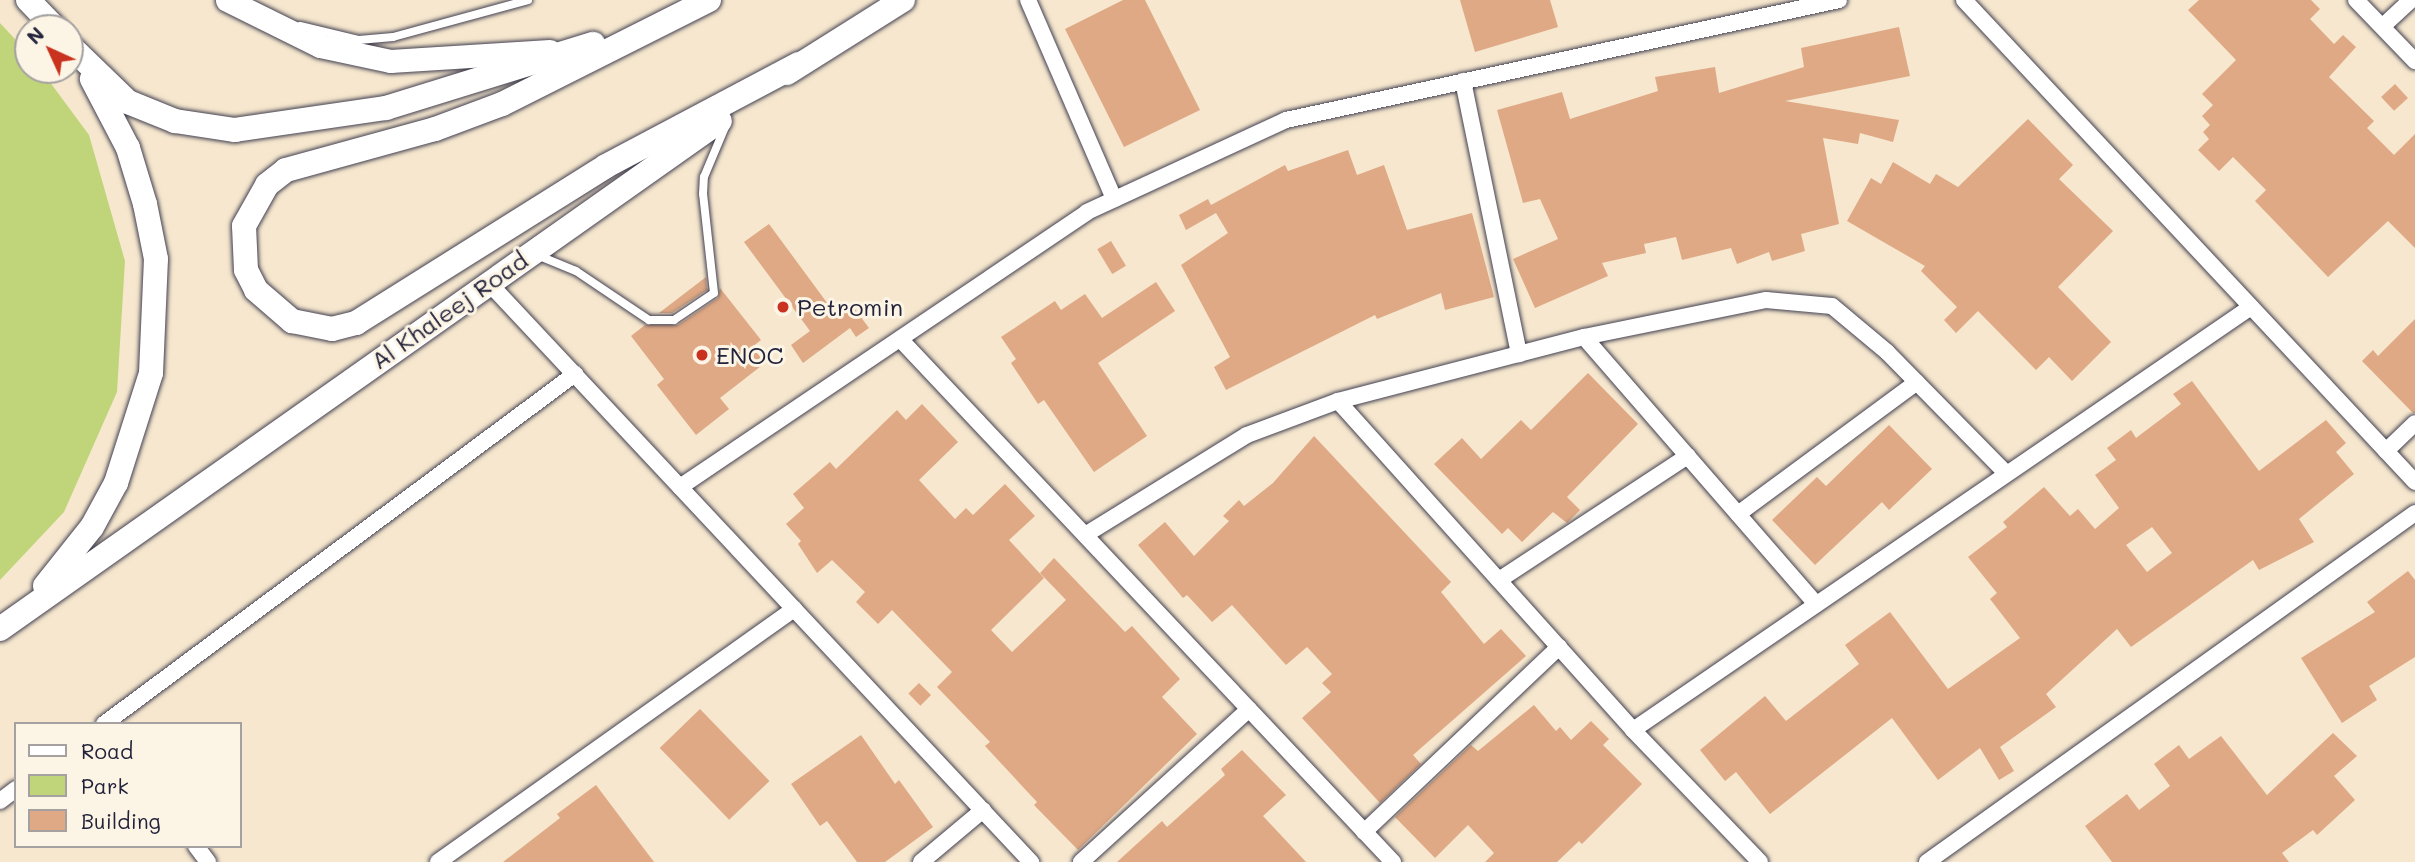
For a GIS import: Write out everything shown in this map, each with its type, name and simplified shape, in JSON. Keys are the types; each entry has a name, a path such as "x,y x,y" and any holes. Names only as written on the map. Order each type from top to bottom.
{"main road":[{"path":"28,0 42,14"},
{"path":"84,60 128,102 175,121 235,130 387,108 582,48 706,0"},
{"path":"706,0 502,104 436,129 286,170 267,185 244,226 246,270 256,290 292,321 332,329 356,323 606,166 799,64"},
{"name":"Al Khaleej Road","path":"0,627 799,64 903,0"},
{"path":"0,627 53,579 92,527 116,483 151,373 156,259 145,204 128,148 84,70"}],"street":[{"path":"227,0 320,46 390,61 582,48"},
{"path":"1028,0 1114,199"},
{"path":"680,487 1087,212 1286,120 1839,0"},
{"path":"1964,0 2415,482"},
{"path":"2356,0 2415,61"},
{"path":"2383,26 2411,0"},
{"path":"1463,81 1519,354"},
{"path":"488,282 1031,862"},
{"path":"1086,535 1247,435 1338,401 1584,337 1766,300 1832,306 1917,382 2006,473"},
{"path":"1633,730 2251,307"},
{"path":"1584,337 1816,604"},
{"path":"900,339 1393,862"},
{"path":"106,722 575,374"},
{"path":"1738,514 1917,382"},
{"path":"1338,401 1633,730 1760,862"},
{"path":"2386,451 2415,423"},
{"path":"1499,580 1688,456"},
{"path":"1927,862 2415,513"},
{"path":"438,862 794,609"},
{"path":"1364,832 1559,647"},
{"path":"1081,862 1249,709"},
{"path":"921,862 983,810"}],"lane":[{"path":"251,14 359,40 432,29 528,0"},
{"path":"531,252 576,271 649,320 674,320 714,293 703,194 704,177 731,113"}],"green space":[{"path":"0,23 14,38 14,84 51,84 89,135 125,261 117,392 64,512 0,580"}],"building":[{"path":"1123,0 1145,0 1200,110 1124,147 1065,29"},
{"path":"1460,0 1550,0 1558,27 1475,52"},
{"path":"2199,0 2311,0 2320,9 2310,19 2334,44 2343,35 2356,47 2329,77 2374,121 2367,128 2394,155 2415,134 2415,248 2388,221 2328,277 2255,201 2266,190 2233,157 2219,171 2198,150 2209,139 2203,132 2210,125 2202,116 2213,105 2202,94 2236,60 2188,10"},
{"path":"1899,27 1910,76 1785,101 1899,120 1893,142 1860,133 1858,144 1823,138 1839,224 1801,234 1805,251 1772,261 1769,252 1737,264 1731,248 1682,260 1676,237 1644,244 1646,253 1602,263 1608,276 1535,308 1513,259 1558,239 1540,199 1523,203 1497,110 1562,92 1570,119 1658,91 1655,77 1715,67 1719,93 1804,67 1801,48"},
{"path":"2395,84 2408,98 2394,111 2381,97"},
{"path":"2028,119 2073,165 2059,179 2113,231 2058,287 2111,342 2072,381 2049,357 2036,370 1978,311 1956,333 1944,320 1957,307 1921,271 1925,266 1847,221 1871,178 1881,184 1893,162 1930,184 1936,174 1958,187"},
{"path":"1348,150 1357,175 1384,165 1407,230 1472,213 1494,297 1445,310 1441,293 1377,319 1375,315 1226,390 1214,367 1230,357 1181,265 1228,233 1216,213 1186,230 1179,215 1208,199 1211,205 1285,165 1288,171"},
{"path":"769,224 836,315 851,304 869,328 856,337 850,328 803,363 791,345 810,331 744,242"},
{"path":"1111,241 1126,266 1112,274 1097,249"},
{"path":"706,277 707,290 672,313 659,313"},
{"path":"1156,282 1175,311 1098,363 1147,436 1094,472 1044,400 1038,404 1011,363 1016,359 1001,337 1055,301 1061,310 1085,294 1102,318"},
{"name":"ENOC","path":"720,288 761,340 752,347 765,363 720,398 729,409 696,435 657,385 664,379 631,336 645,325 678,325 718,298"},
{"path":"2415,319 2413,413 2362,361 2373,350 2378,356"},
{"path":"1588,373 1638,424 1567,497 1580,510 1567,523 1553,512 1522,542 1508,528 1502,534 1434,464 1462,438 1481,459 1521,420 1531,430"},
{"path":"2192,381 2259,471 2326,420 2346,443 2336,452 2354,474 2299,519 2314,542 2259,570 2253,560 2131,647 2117,629 2046,694 2056,707 2000,747 2014,771 1999,780 1980,748 1938,780 1892,718 1770,814 1736,772 1725,781 1700,750 1765,696 1786,721 1859,664 1845,645 1890,612 1948,689 2020,638 1990,599 1997,593 1968,557 2007,527 2003,522 2044,487 2070,516 2078,509 2095,529 2119,508 2095,475 2116,460 2107,448 2131,430 2136,438 2181,404 2173,394","holes":["2152,527 2172,553 2147,572 2126,545"]},
{"path":"922,404 958,442 919,480 955,519 966,508 973,515 1005,484 1035,516 1009,540 1044,578 991,630 1012,652 1066,600 1040,573 1054,558 1125,632 1132,626 1180,679 1162,697 1197,734 1078,850 1034,805 1037,802 985,746 990,742 937,687 952,672 892,610 878,624 856,602 865,592 832,560 817,573 798,544 801,541 786,524 804,508 793,494 830,462 836,469 897,410 906,420"},
{"path":"1889,425 1932,469 1889,510 1882,502 1815,565 1772,520 1817,477 1826,486"},
{"path":"1314,436 1451,582 1441,592 1484,644 1501,629 1526,656 1413,755 1421,764 1380,803 1302,718 1331,692 1322,683 1332,674 1307,647 1286,665 1232,605 1212,622 1187,595 1183,598 1138,545 1165,522 1194,556 1229,521 1223,516 1239,500 1244,506 1273,483"},
{"path":"2408,571 2415,580 2415,657 2369,686 2377,700 2342,723 2301,658 2375,612 2367,602"},
{"path":"919,683 931,695 920,706 908,694"},
{"path":"1534,705 1556,731 1560,727 1571,740 1591,721 1609,739 1603,745 1642,784 1582,844 1579,841 1557,862 1485,862 1494,853 1468,825 1435,858 1395,817 1471,745 1478,751"},
{"path":"700,709 769,781 729,820 660,748"},
{"path":"2333,733 2357,756 2334,776 2355,800 2317,835 2313,830 2282,853 2289,862 2112,862 2085,826 2127,794 2139,810 2170,786 2154,764 2179,745 2189,759 2221,736 2267,795"},
{"path":"861,735 895,784 899,780 933,827 885,862 857,862 827,821 820,826 791,784"},
{"path":"1242,750 1286,795 1263,816 1306,862 1117,862 1162,821 1167,827 1225,775 1221,769"},
{"path":"596,785 654,862 503,862 560,818 557,814"}],"place":[{"name":"Petromin","path":"783,307"},
{"name":"ENOC","path":"702,355"}]}
